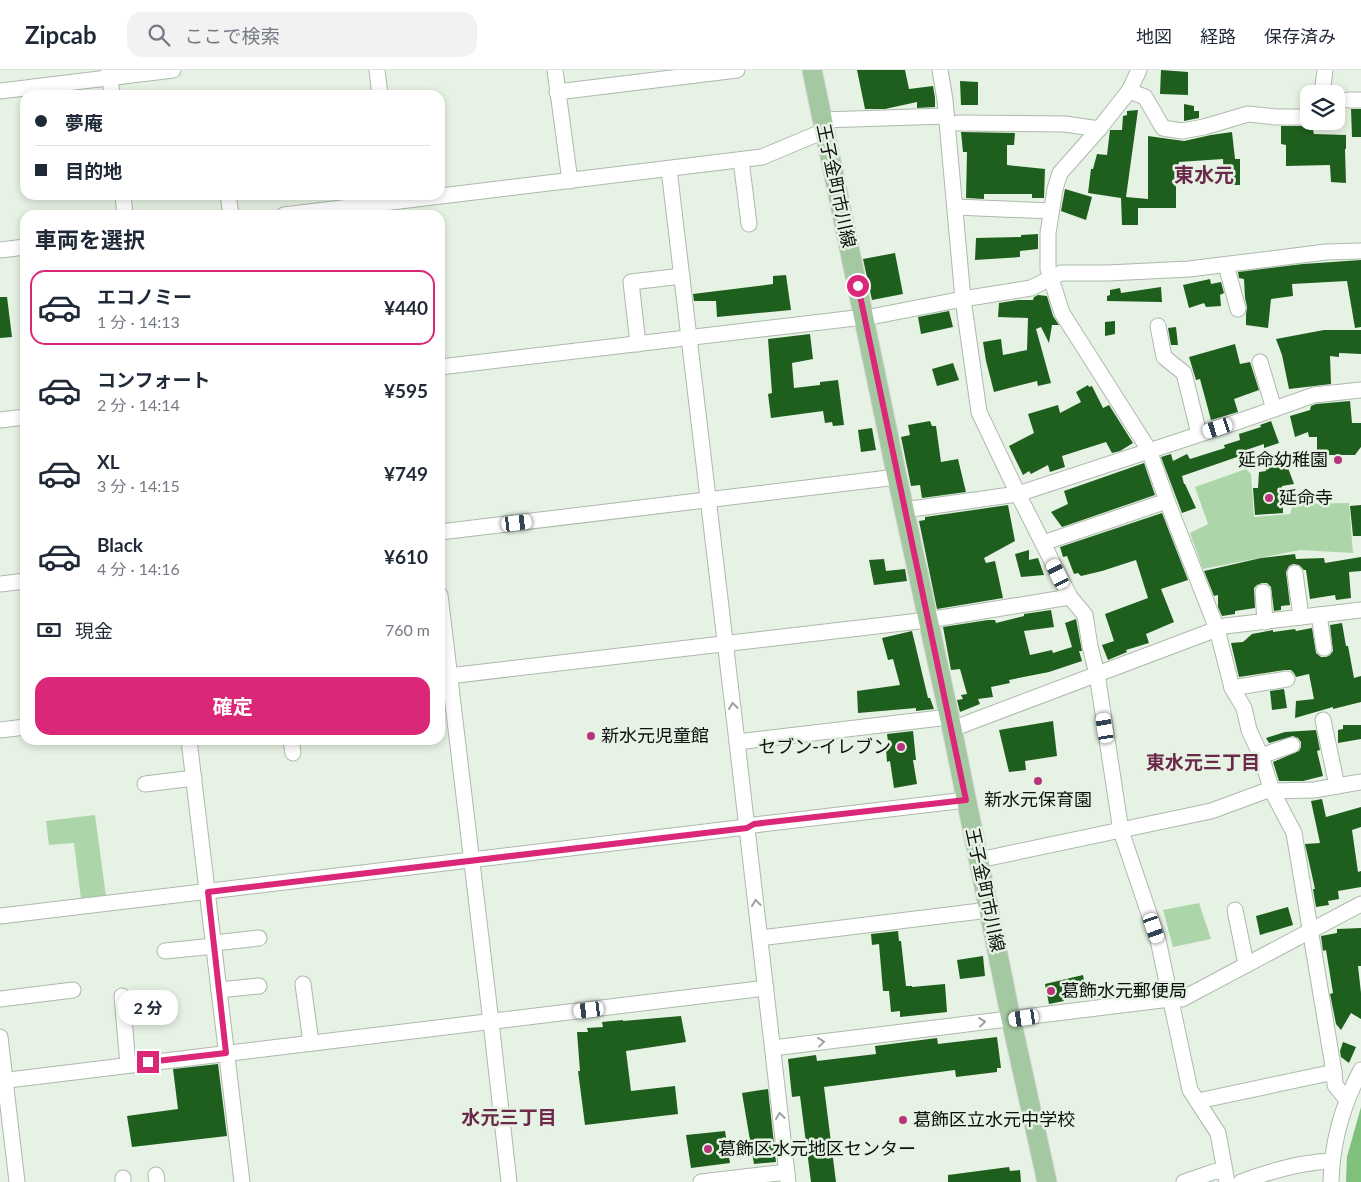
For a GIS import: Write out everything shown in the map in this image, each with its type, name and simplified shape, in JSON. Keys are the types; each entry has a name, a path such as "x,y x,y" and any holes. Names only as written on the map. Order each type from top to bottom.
{"main road":[{"name":"王子金町市川線","path":"812,70 904,510 951,723 1011,1019 1047,1182"}],"street":[{"path":"0,91 109,74 173,70"},
{"path":"377,70 379,90"},
{"path":"555,70 570,182"},
{"path":"557,92 737,70"},
{"path":"940,70 945,100 952,119 955,207 963,299 979,412 1070,597 1085,616 1121,831 1158,940 1190,1090 1218,1133 1226,1176 1214,1172 1184,1182"},
{"path":"1139,70 1129,91 1099,129 1060,173 1055,189 1048,233 1048,269 1062,313 1149,450 1217,629 1232,688 1244,708 1249,730 1261,756 1271,790 1294,833 1335,1085 1347,1100"},
{"path":"1323,85 1325,70"},
{"path":"109,74 111,90"},
{"path":"1129,91 1145,96 1163,128 1182,131 1204,127 1248,114 1300,117"},
{"path":"445,198 762,157 823,126 952,119 1065,124 1099,129"},
{"path":"741,160 748,224"},
{"path":"669,169 788,1177 701,1182"},
{"path":"334,210 426,200"},
{"path":"955,207 1051,211"},
{"path":"0,250 20,248"},
{"path":"445,366 864,318 1032,288 1061,273 1189,269 1326,252 1361,251"},
{"path":"1226,265 1238,309"},
{"path":"638,344 631,282 682,276"},
{"path":"1158,326 1164,358 1184,373 1199,434"},
{"path":"1260,362 1274,409"},
{"path":"904,510 1018,494 1314,395 1361,390"},
{"path":"0,420 20,418"},
{"path":"445,531 897,477"},
{"path":"1043,543 1167,500"},
{"path":"1295,573 1301,617"},
{"path":"0,584 20,582"},
{"path":"1263,592 1265,622"},
{"path":"509,1182 472,861 445,677 928,620 1070,597"},
{"path":"737,742 951,723 1096,674 1225,626 1361,610"},
{"path":"1319,615 1324,648"},
{"path":"1232,688 1287,679"},
{"path":"1323,720 1337,786"},
{"path":"0,730 20,728"},
{"path":"190,745 242,1182"},
{"path":"1261,756 1292,745"},
{"path":"145,784 194,778"},
{"path":"979,860 1211,811 1271,790 1314,790 1361,782"},
{"path":"0,916 747,828 754,824 966,800"},
{"path":"773,1048 1182,998 1361,904"},
{"path":"760,938 989,910"},
{"path":"1235,910 1246,964"},
{"path":"165,951 259,938"},
{"path":"303,984 311,1043"},
{"path":"219,990 259,986"},
{"path":"3,1080 766,988"},
{"path":"0,999 73,990"},
{"path":"122,996 128,1065"},
{"path":"0,1037 3,1080 18,1182"},
{"path":"1331,1182 1332,1161 1338,1131 1347,1100 1361,1070"},
{"path":"1198,1101 1334,1072"},
{"path":"1241,1182 1268,1172 1332,1161"}],"shaded area":[{"path":"1246,469 1251,474 1254,517 1290,514 1293,504 1349,503 1353,553 1300,550 1203,569 1190,533 1208,524 1195,487"},
{"path":"95,815 106,896 81,899 74,843 49,845 46,821"},
{"path":"1199,903 1211,939 1173,947 1163,910"},
{"path":"1361,1107 1361,1182 1346,1182 1347,1157"}],"building":[{"path":"857,70 905,70 909,89 933,86 935,107 917,108 917,102 885,109 865,109"},
{"path":"1161,70 1188,72 1188,95 1160,94"},
{"path":"960,81 978,82 978,105 961,105"},
{"path":"1184,104 1194,106 1194,111 1199,111 1199,118 1184,121"},
{"path":"1351,109 1361,109 1361,137 1352,137"},
{"path":"1138,110 1126,197 1148,199 1148,136 1184,141 1232,132 1235,159 1240,159 1240,185 1224,185 1223,159 1179,162 1176,177 1176,208 1138,208 1138,225 1122,225 1121,198 1088,193 1091,169 1093,169 1097,154 1107,155 1110,130 1122,130 1123,116 1127,115 1127,111"},
{"path":"1281,126 1300,126 1300,130 1313,130 1314,134 1346,135 1346,183 1331,182 1330,165 1286,166 1286,145 1281,144"},
{"path":"961,132 1015,133 1014,145 1007,145 1007,165 1045,169 1044,198 1032,198 1032,194 984,194 984,199 966,198 967,152 963,152"},
{"path":"1065,189 1092,197 1086,220 1061,211"},
{"path":"1038,234 1038,249 1020,251 1020,257 975,260 976,238 1021,237 1021,235"},
{"path":"895,253 903,294 872,300 863,259"},
{"path":"1361,260 1361,327 1355,328 1347,281 1292,284 1293,296 1271,299 1268,328 1246,325 1247,307 1244,279 1239,278 1238,272 1303,264"},
{"path":"786,275 791,310 717,317 716,301 694,301 693,294 773,284 773,276"},
{"path":"1210,279 1211,284 1221,282 1224,293 1220,295 1221,306 1206,307 1204,303 1189,308 1183,285"},
{"path":"1161,287 1162,302 1107,301 1110,290 1120,288 1121,293"},
{"path":"1038,295 1047,296 1053,316 1059,325 1052,325 1049,343 1041,327 1036,329 1051,383 1038,386 1037,381 994,392 983,342 1001,339 1003,355 1027,350 1028,318 998,317 999,303 1033,300"},
{"path":"0,297 7,297 12,337 0,338"},
{"path":"949,311 953,327 921,334 918,317"},
{"path":"1115,321 1115,334 1105,336 1105,322"},
{"path":"1176,327 1178,345 1171,345 1168,328"},
{"path":"1324,330 1361,330 1361,354 1339,353 1339,357 1330,356 1331,384 1289,389 1282,355 1276,339"},
{"path":"810,334 813,359 792,363 794,388 820,385 820,382 838,380 844,425 833,426 832,422 825,423 823,411 771,418 768,394 772,393 768,339"},
{"path":"1235,344 1240,364 1250,362 1259,390 1234,399 1238,412 1211,420 1200,379 1196,380 1189,357"},
{"path":"953,363 959,380 937,386 932,369"},
{"path":"1088,385 1089,387 1092,386 1103,408 1109,405 1133,443 1120,451 1112,453 1106,442 1062,456 1065,467 1050,472 1048,465 1031,474 1029,471 1023,475 1009,446 1034,433 1028,414 1058,405 1060,413 1081,402 1076,392"},
{"path":"1350,401 1352,423 1361,423 1361,447 1355,455 1317,455 1317,437 1309,437 1308,432 1295,437 1290,416 1310,410 1311,406 1316,404"},
{"path":"930,421 932,426 936,426 941,462 958,459 966,492 922,498 920,485 911,486 901,437 910,435 908,425"},
{"path":"1271,421 1279,443 1264,448 1264,444 1240,452 1240,456 1182,476 1196,508 1182,513 1161,457 1171,454 1173,461 1187,454 1190,459 1225,448 1224,445 1240,440 1239,434 1261,427 1260,425"},
{"path":"872,428 876,450 861,452 858,430"},
{"path":"1285,460 1294,484 1282,486 1283,513 1255,515 1253,488 1258,488 1259,472 1266,471 1265,461"},
{"path":"1144,463 1155,495 1062,527 1051,512 1068,504 1064,491"},
{"path":"1008,505 1015,541 984,558 986,563 995,561 1003,598 937,609 919,521 925,520 925,517"},
{"path":"1361,505 1361,536 1353,536 1350,506"},
{"path":"1162,513 1188,580 1161,589 1174,622 1146,634 1149,643 1126,650 1127,652 1108,660 1102,645 1114,641 1105,614 1148,598 1136,560 1081,576 1078,573 1074,574 1067,556 1063,557 1060,547"},
{"path":"1029,550 1029,560 1038,558 1044,575 1021,577 1015,554"},
{"path":"1295,554 1296,559 1324,558 1325,563 1361,557 1361,571 1349,572 1351,598 1336,600 1335,595 1310,599 1306,570 1299,565 1293,564 1289,566 1286,572 1290,605 1281,606 1281,610 1274,611 1271,587 1267,583 1262,583 1254,588 1255,608 1235,611 1235,614 1222,616 1218,607 1218,595 1214,596 1204,571 1261,558"},
{"path":"884,559 886,571 905,569 907,581 874,585 869,560"},
{"path":"1051,610 1054,627 1024,631 1030,655 1052,650 1053,653 1072,647 1065,623 1076,619 1082,651 1079,651 1082,661 1049,672 1009,680 1010,683 991,687 993,697 978,699 980,704 960,712 957,700 963,699 961,695 967,694 960,669 951,670 943,627 988,620 995,620 996,623 1024,616 1024,614"},
{"path":"1342,623 1354,678 1361,676 1361,702 1333,709 1333,707 1295,718 1296,701 1314,699 1309,674 1296,677 1291,670 1285,670 1239,677 1231,643 1243,642 1252,634 1273,630 1273,632 1295,629 1296,631 1312,628 1316,653 1321,657 1326,657 1333,651 1330,625"},
{"path":"912,631 928,698 930,698 934,709 916,711 916,708 858,713 857,691 900,685 893,659 888,660 882,638"},
{"path":"1284,689 1287,708 1272,710 1270,691"},
{"path":"1053,721 1057,756 1025,761 1026,770 1009,772 999,730"},
{"path":"1343,725 1361,725 1361,739 1338,743 1338,730 1343,729"},
{"path":"1316,730 1320,750 1317,751 1323,776 1303,781 1279,781 1273,762 1299,751 1301,742 1293,736 1269,743 1266,738 1285,732"},
{"path":"913,731 916,760 913,760 917,784 894,788 890,761 887,762 886,749 889,749 887,734"},
{"path":"1322,799 1326,817 1361,807 1361,827 1352,830 1358,872 1361,871 1361,887 1338,891 1339,899 1328,901 1329,905 1316,907 1313,889 1315,889 1305,844 1320,843 1311,801"},
{"path":"1288,907 1293,925 1260,935 1256,916"},
{"path":"1361,928 1361,966 1358,966 1361,1019 1351,1013 1341,1030 1336,1024 1330,994 1333,993 1326,950 1323,951 1321,936 1337,933 1337,929"},
{"path":"898,931 899,941 901,941 906,986 945,984 947,1012 900,1017 900,1011 891,1012 889,991 883,991 879,944 872,945 871,934"},
{"path":"983,956 985,976 960,979 957,960"},
{"path":"1083,975 1086,991 1063,996 1064,1001 1049,1004 1045,984"},
{"path":"681,1016 686,1042 626,1051 631,1091 675,1086 678,1114 585,1125 578,1071 580,1071 577,1032 588,1032 587,1028 603,1027 602,1022"},
{"path":"997,1037 1001,1068 997,1068 997,1072 956,1077 955,1070 824,1087 836,1182 811,1182 800,1096 792,1097 788,1059 816,1055 817,1061 876,1054 875,1046 937,1038 938,1044"},
{"path":"1343,1042 1356,1047 1349,1063 1341,1057 1340,1051"},
{"path":"218,1064 227,1136 132,1147 127,1116 178,1109 173,1069"},
{"path":"768,1089 776,1162 754,1164 742,1093"},
{"name":"葛飾区水元地区センター","path":"725,1131 730,1163 691,1168 686,1135"},
{"path":"1009,1167 1010,1171 1020,1170 1021,1182 948,1182 948,1175"}],"place":[{"name":"延命幼稚園","path":"1338,460"},
{"name":"延命寺","path":"1269,498"},
{"name":"新水元児童館","path":"591,736"},
{"name":"セブン-イレブン","path":"901,747"},
{"name":"新水元保育園","path":"1038,781"},
{"name":"葛飾水元郵便局","path":"1051,991"},
{"name":"葛飾区立水元中学校","path":"903,1120"},
{"name":"葛飾区水元地区センター","path":"708,1149"}],"district":[{"name":"東水元","path":"1204,175"},
{"name":"東水元三丁目","path":"1203,762"},
{"name":"水元三丁目","path":"509,1117"}],"route":[{"path":"148,1062 226,1053 208,892 747,828 754,824 966,800 858,286"}]}
